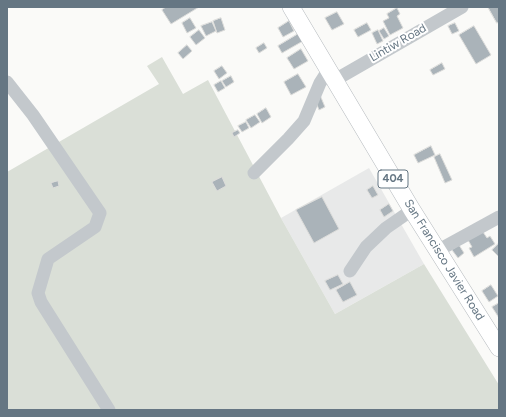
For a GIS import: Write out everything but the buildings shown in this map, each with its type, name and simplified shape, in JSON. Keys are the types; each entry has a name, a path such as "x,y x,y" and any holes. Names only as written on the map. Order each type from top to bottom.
{"main road":[{"name":"San Francisco Javier Road","path":"291,7 437,251 499,348"}],"street":[{"name":"Lintiw Road","path":"332,74 462,7"},
{"path":"254,173 304,121 320,83 332,74"},
{"path":"7,82 33,115 100,213 95,227 48,259 38,293 41,302 109,410"},
{"path":"350,271 366,247 386,228 412,210"},
{"path":"437,251 499,217"}],"shaded area":[{"path":"162,57 183,94 208,80 281,218 335,314 424,264 499,385 499,410 7,410 7,172 159,84 147,66"},
{"path":"369,168 424,264 335,314 281,218"}]}
